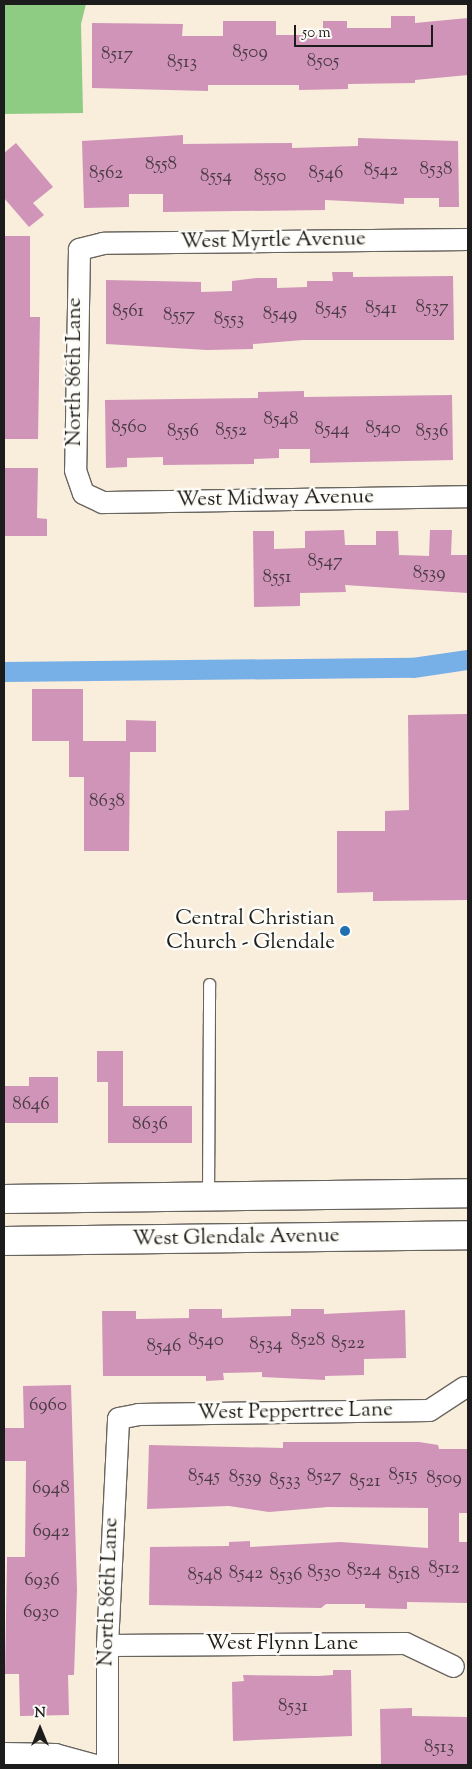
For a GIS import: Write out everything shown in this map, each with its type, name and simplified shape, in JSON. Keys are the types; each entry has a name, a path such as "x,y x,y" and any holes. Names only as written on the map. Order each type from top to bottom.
{"main road":[{"name":"West Glendale Avenue","path":"4,1199 468,1193"},
{"name":"West Glendale Avenue","path":"4,1241 468,1235"}],"street":[{"name":"West Myrtle Avenue","path":"79,249 103,243 468,240"},
{"name":"North 86th Lane","path":"79,249 75,470 83,493"},
{"name":"West Midway Avenue","path":"83,493 102,502 468,496"},
{"name":"West Peppertree Lane","path":"118,1418 138,1414 429,1410 464,1387"},
{"name":"North 86th Lane","path":"107,1765 107,1645 118,1418"},
{"name":"West Flynn Lane","path":"107,1645 405,1643 453,1666"},
{"path":"4,1753 35,1759 95,1765"}],"lane":[{"path":"208,1197 209,984"}],"green space":[{"path":"4,4 86,4 81,24 83,113 4,114"}],"building":[{"path":"391,16 415,16 415,23 468,18 468,75 415,80 415,83 348,84 348,89 299,90 299,85 208,85 208,91 92,88 92,23 183,24 182,36 223,36 223,21 276,21 276,35 323,35 323,21 347,21 347,28 391,28"},
{"path":"183,135 183,144 292,143 292,148 358,146 358,138 458,141 459,207 439,207 439,198 404,198 404,204 325,200 325,210 163,212 163,194 129,194 129,207 84,208 82,141"},
{"path":"16,143 53,187 33,203 44,215 29,227 4,198 4,153"},
{"path":"4,236 30,236 30,317 40,317 38,439 4,439"},
{"path":"332,272 353,272 353,277 453,276 454,340 303,340 253,344 253,349 207,350 106,344 106,280 201,282 201,292 232,291 232,281 257,278 277,278 277,288 307,287 307,281 333,281"},
{"path":"304,391 304,397 452,395 453,460 310,463 310,449 279,449 279,458 254,459 254,464 163,465 163,457 127,458 127,467 106,468 105,400 258,398 258,392"},
{"path":"4,468 38,468 37,518 47,519 47,536 4,536"},
{"path":"344,530 345,545 376,545 376,531 398,531 399,555 429,556 430,530 452,530 451,555 468,555 468,593 345,585 346,592 300,593 300,606 254,607 253,531 274,531 274,549 305,548 305,531"},
{"path":"32,689 83,689 83,741 126,741 126,720 156,721 156,752 130,752 129,851 84,851 84,777 69,777 69,741 32,741"},
{"path":"467,714 468,900 373,901 373,892 337,893 337,831 385,831 385,811 409,810 408,715"},
{"path":"97,1051 123,1051 123,1106 192,1106 192,1143 108,1143 108,1082 97,1082"},
{"path":"29,1077 58,1077 58,1123 4,1123 4,1086 29,1086"},
{"path":"189,1309 222,1309 222,1318 291,1316 291,1309 324,1309 324,1314 405,1310 406,1358 364,1359 364,1375 325,1376 325,1380 262,1377 262,1372 223,1373 224,1380 206,1381 206,1376 103,1376 102,1311 136,1311 136,1319 189,1318"},
{"path":"71,1385 77,1590 74,1675 68,1675 69,1715 20,1716 19,1674 5,1674 7,1557 25,1557 26,1461 4,1461 4,1428 24,1428 23,1386"},
{"path":"283,1442 419,1442 438,1445 439,1449 468,1449 468,1513 459,1513 459,1542 468,1542 468,1603 407,1602 407,1609 365,1608 365,1604 326,1604 321,1608 149,1605 150,1547 229,1546 229,1542 250,1541 250,1547 340,1542 428,1548 428,1508 328,1507 269,1512 229,1506 147,1509 149,1445 283,1448"},
{"path":"333,1670 351,1670 352,1736 233,1741 232,1682 244,1681 243,1675 319,1676 333,1675"},
{"path":"412,1708 412,1716 468,1717 468,1765 381,1765 380,1709"}],"waterway":[{"path":"4,672 413,668 468,660"}],"place":[{"name":"Central Christian Church - Glendale","path":"345,931"}]}
